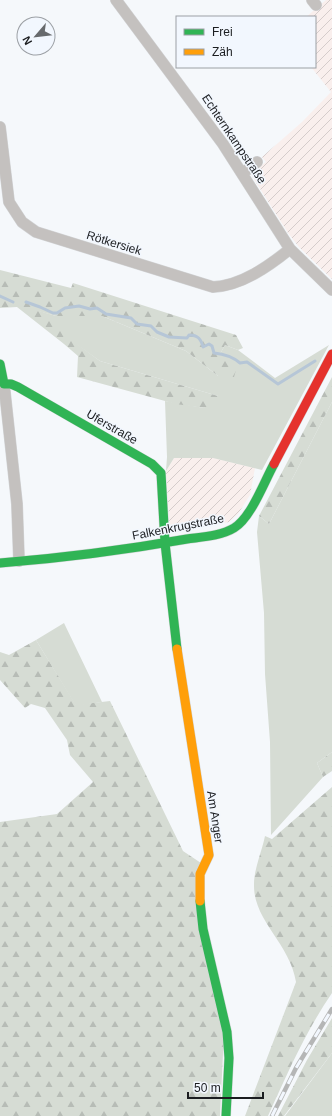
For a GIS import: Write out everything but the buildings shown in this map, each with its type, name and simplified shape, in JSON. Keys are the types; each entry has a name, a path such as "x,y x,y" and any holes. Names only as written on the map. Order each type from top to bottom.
{"street":[{"name":"Echternkampstraße","path":"116,0 193,102 243,173 290,249 332,290"},
{"name":"Rötkersiek","path":"0,127 9,202 22,222 36,232 213,287 239,282 290,249"},
{"path":"243,173 257,162"},
{"name":"Falkenkrugstraße","path":"0,563 59,558 165,543 228,531 243,520 330,358"},
{"path":"0,364 4,384 17,504 19,561"},
{"name":"Uferstraße","path":"4,384 11,384 18,387 158,469 162,476 165,543"},
{"name":"Am Anger","path":"165,543 172,615 209,855 200,874 200,896 203,928 227,1032 229,1065 226,1116"}],"shaded area":[{"path":"326,0 332,0 332,279 299,247 288,233 250,173 266,162 262,157 302,122 331,92 312,68 316,68 316,16 307,16"},
{"path":"174,458 214,458 255,468 250,495 238,514 229,522 170,533 166,471"}],"green space":[{"path":"0,270 71,288 73,283 236,335 243,348 238,350 225,345 220,354 236,370 234,377 218,376 186,351 102,316 56,316 38,311 77,334 77,344 100,361 218,396 215,405 204,408 176,404 77,377 78,356 17,307 0,308"},
{"path":"36,310 56,316 102,316 186,351 218,376 220,354 225,345 238,350 275,378 329,345 262,470 213,458 174,458 166,471 165,401 204,408 218,396 100,361 76,344"},
{"path":"332,377 332,402 269,524 259,516"},
{"path":"332,402 332,752 317,763 323,777 271,835 270,742 265,674 264,613 257,532 259,516 269,524"},
{"path":"64,623 102,702 76,706 36,640"},
{"path":"36,640 76,705 110,701 183,851 204,865 195,895 224,1033 220,1116 0,1116 0,822 57,814 93,782 70,755 67,740 45,708 31,704 25,708 0,680 0,652 9,655"},
{"path":"332,752 332,771 323,777 317,763"},
{"path":"332,787 332,993 305,1038 268,1116 245,1116 296,982 287,955 259,909 255,897 254,884 257,866 265,836 272,839"},
{"path":"332,1018 332,1053 284,1116 278,1116 307,1060"},
{"path":"332,1053 332,1116 285,1116"}],"waterway":[{"path":"0,296 13,302"},
{"path":"26,302 53,313 57,313 65,308 79,306 90,309 97,308 106,314 131,318 137,324 151,326 157,332 169,337 187,338 189,335 195,336 200,340 203,347 209,344 212,346 214,353 228,356 240,363 247,362 278,384 315,361"}],"railway":[{"path":"272,1116 296,1068 332,1009"}],"traffic: fast":[{"path":"0,364 4,384 11,384 18,387 152,464 161,473 165,543 177,649"},
{"path":"0,563 47,559 117,550 211,536 229,531 240,523 246,516 257,499 274,464"},
{"path":"200,901 203,929 227,1032 229,1058 226,1116"}],"traffic: slow":[{"path":"177,649 209,855 200,874 200,901"}],"traffic: jam":[{"path":"274,464 332,354"}]}
